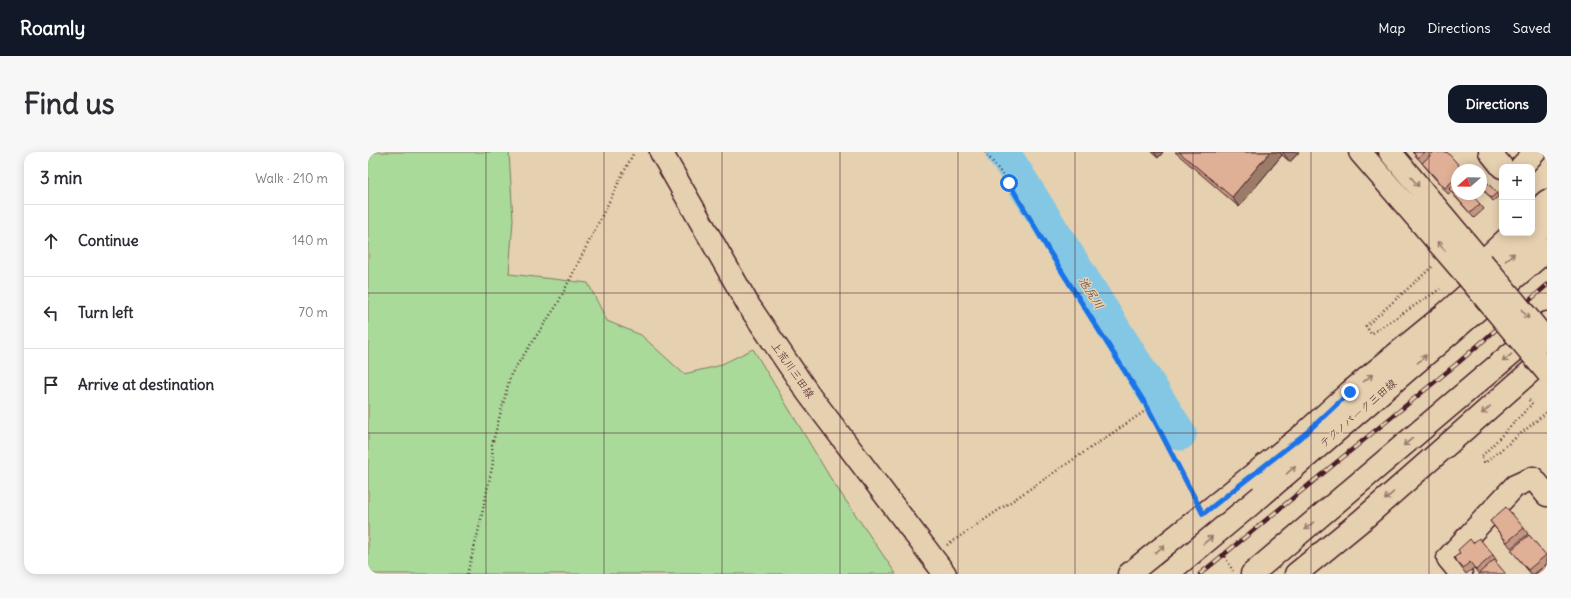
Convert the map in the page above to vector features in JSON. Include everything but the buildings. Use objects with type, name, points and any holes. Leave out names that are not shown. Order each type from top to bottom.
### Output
[{"type":"main road","name":"上荒川三田線","points":[[661,152],[749,306],[808,393],[946,574]]},
{"type":"main road","points":[[1360,152],[1547,341]]},
{"type":"main road","points":[[1390,152],[1547,372]]},
{"type":"main road","points":[[1490,152],[1500,164]]},
{"type":"main road","points":[[1525,164],[1535,152]]},
{"type":"main road","points":[[1535,212],[1547,201]]},
{"type":"main road","points":[[1130,574],[1306,433],[1350,392],[1445,314],[1547,224]]},
{"type":"main road","points":[[1474,268],[1510,236]]},
{"type":"main road","name":"テクノパーク三田線","points":[[1167,574],[1261,496],[1547,250]]},
{"type":"main road","points":[[1252,574],[1547,323]]},
{"type":"main road","points":[[1296,574],[1362,520],[1547,356]]},
{"type":"main road","points":[[1461,574],[1448,558],[1515,486],[1534,478],[1547,495]]},
{"type":"path","points":[[467,574],[477,537],[493,463],[492,445],[512,374],[557,305],[634,152]]},
{"type":"path","points":[[985,152],[1009,183],[1049,251],[1148,408],[1203,514]]},
{"type":"path","points":[[932,555],[1148,408]]},
{"type":"path","points":[[1220,548],[1234,574]]},
{"type":"green space","points":[[368,152],[509,152],[513,220],[509,274],[588,283],[607,321],[641,335],[684,374],[718,366],[753,349],[831,479],[896,574],[368,574]]},
{"type":"waterway","name":"池尻川","points":[[1002,152],[1011,164],[1180,434]]},
{"type":"railway","points":[[1200,574],[1459,362],[1547,285]]},
{"type":"route","points":[[1009,183],[1049,251],[1148,408],[1203,514],[1306,433],[1350,392]]}]
